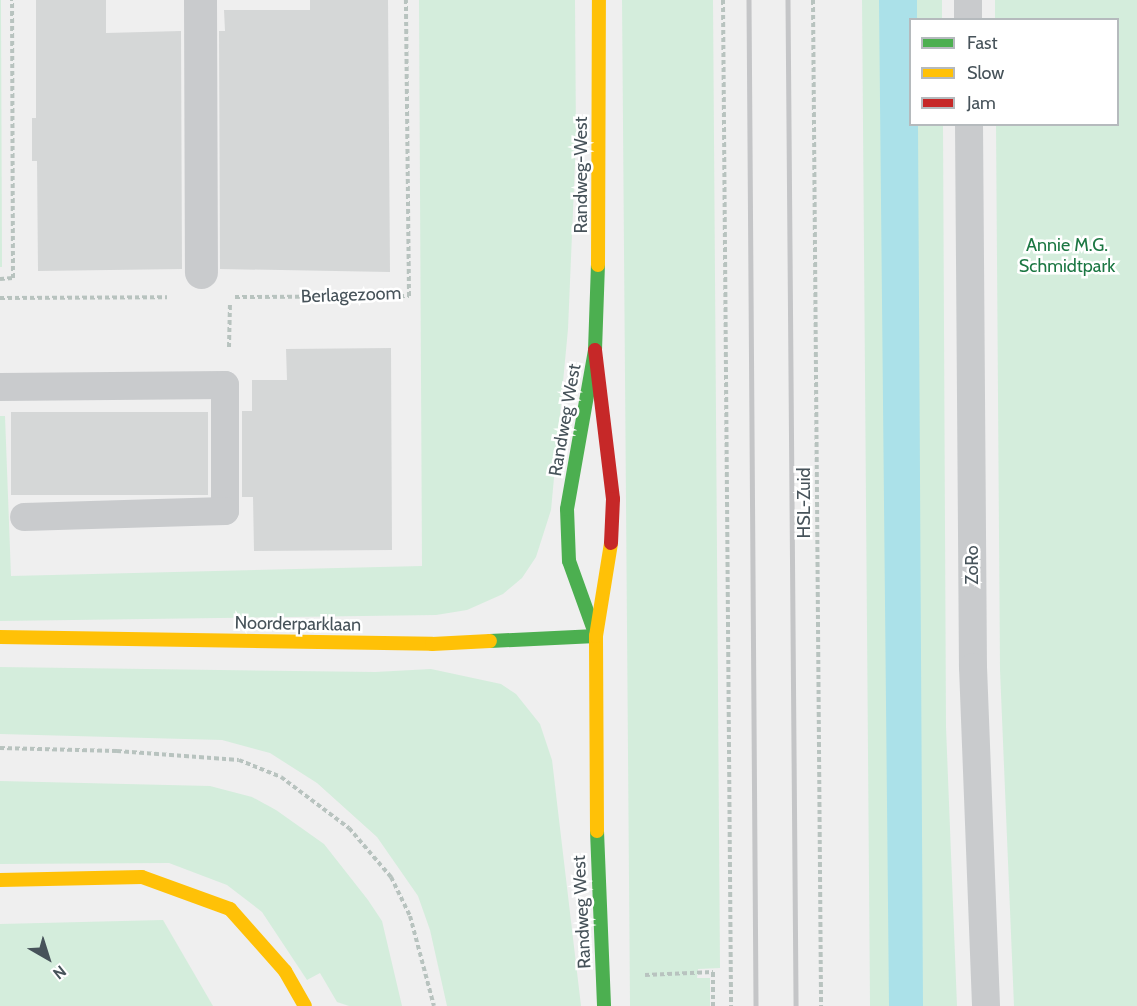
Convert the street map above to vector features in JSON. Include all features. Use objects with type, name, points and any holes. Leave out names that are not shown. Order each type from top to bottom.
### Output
[{"type":"main road","name":"Randweg-West","points":[[595,350],[600,203],[598,0]]},
{"type":"main road","name":"Randweg West","points":[[595,350],[567,509],[569,561],[596,636]]},
{"type":"main road","name":"Randweg West","points":[[595,350],[613,499],[610,568],[596,636],[597,865],[604,1006]]},
{"type":"main road","name":"Noorderparklaan","points":[[0,637],[432,644],[596,636]]},
{"type":"main road","points":[[0,880],[142,877],[230,909],[285,971],[305,1006]]},
{"type":"street","points":[[200,0],[201,272]]},
{"type":"lane","points":[[968,0],[968,18]]},
{"type":"lane","name":"ZoRo","points":[[969,126],[973,667],[986,1006]]},
{"type":"lane","points":[[0,387],[225,385],[225,511],[24,517]]},
{"type":"path","points":[[0,279],[13,278],[12,0]]},
{"type":"path","name":"Berlagezoom","points":[[225,385],[229,369],[230,297],[409,296],[406,0]]},
{"type":"path","points":[[723,0],[731,1006]]},
{"type":"path","name":"HSL-Zuid","points":[[813,0],[821,1006]]},
{"type":"path","points":[[0,298],[172,297]]},
{"type":"path","points":[[0,748],[117,751],[239,760],[281,777],[349,828],[391,877],[410,916],[434,1006]]},
{"type":"path","points":[[604,977],[713,972],[713,1006]]},
{"type":"green space","points":[[1,0],[2,267],[0,267]]},
{"type":"green space","points":[[419,0],[575,0],[576,140],[568,329],[551,510],[536,557],[522,578],[503,594],[467,610],[436,615],[0,621],[0,416],[5,416],[11,576],[422,566]]},
{"type":"green space","points":[[622,0],[713,0],[720,968],[698,969],[697,978],[710,978],[710,1006],[630,1006]]},
{"type":"green space","points":[[862,0],[942,0],[942,18],[909,18],[909,126],[943,126],[946,727],[957,1006],[870,1006]]},
{"type":"green space","name":"Annie M.G. Schmidtpark","points":[[995,0],[1137,0],[1137,1006],[1014,1006],[1000,670],[996,126],[1119,126],[1119,18],[995,18]]},
{"type":"green space","points":[[0,667],[375,672],[431,669],[501,684],[516,694],[540,724],[552,760],[581,1006],[447,1006],[430,930],[418,896],[377,837],[317,783],[270,753],[222,740],[0,734]]},
{"type":"green space","points":[[0,781],[210,786],[252,797],[276,810],[324,844],[382,921],[402,1006],[349,1006],[337,1002],[320,973],[307,980],[262,912],[227,885],[169,863],[0,864]]},
{"type":"green space","points":[[163,920],[213,1006],[0,1006],[0,924]]},
{"type":"water","points":[[879,0],[917,0],[917,18],[909,18],[909,126],[918,126],[923,1006],[889,1006]]},
{"type":"building","points":[[36,0],[106,0],[106,33],[181,31],[182,269],[38,271],[37,161],[32,161],[32,118],[36,118]]},
{"type":"building","points":[[310,0],[388,0],[390,272],[220,269],[219,31],[225,31],[224,10],[310,10]]},
{"type":"building","points":[[391,348],[392,550],[254,551],[253,497],[242,497],[242,411],[252,411],[252,380],[287,380],[286,349]]},
{"type":"building","points":[[11,412],[208,412],[208,495],[11,495]]},
{"type":"railway","points":[[749,0],[756,1006]]},
{"type":"railway","points":[[788,0],[796,1006]]},
{"type":"traffic: fast","points":[[596,636],[569,561],[567,509],[595,350],[598,265]]},
{"type":"traffic: fast","points":[[490,641],[596,636]]},
{"type":"traffic: fast","points":[[597,831],[604,1006]]},
{"type":"traffic: slow","points":[[598,265],[599,0]]},
{"type":"traffic: slow","points":[[597,831],[596,636],[611,543]]},
{"type":"traffic: slow","points":[[0,637],[432,644],[490,641]]},
{"type":"traffic: slow","points":[[0,880],[142,877],[230,909],[285,971],[305,1006]]},
{"type":"traffic: jam","points":[[595,350],[613,499],[611,543]]}]
